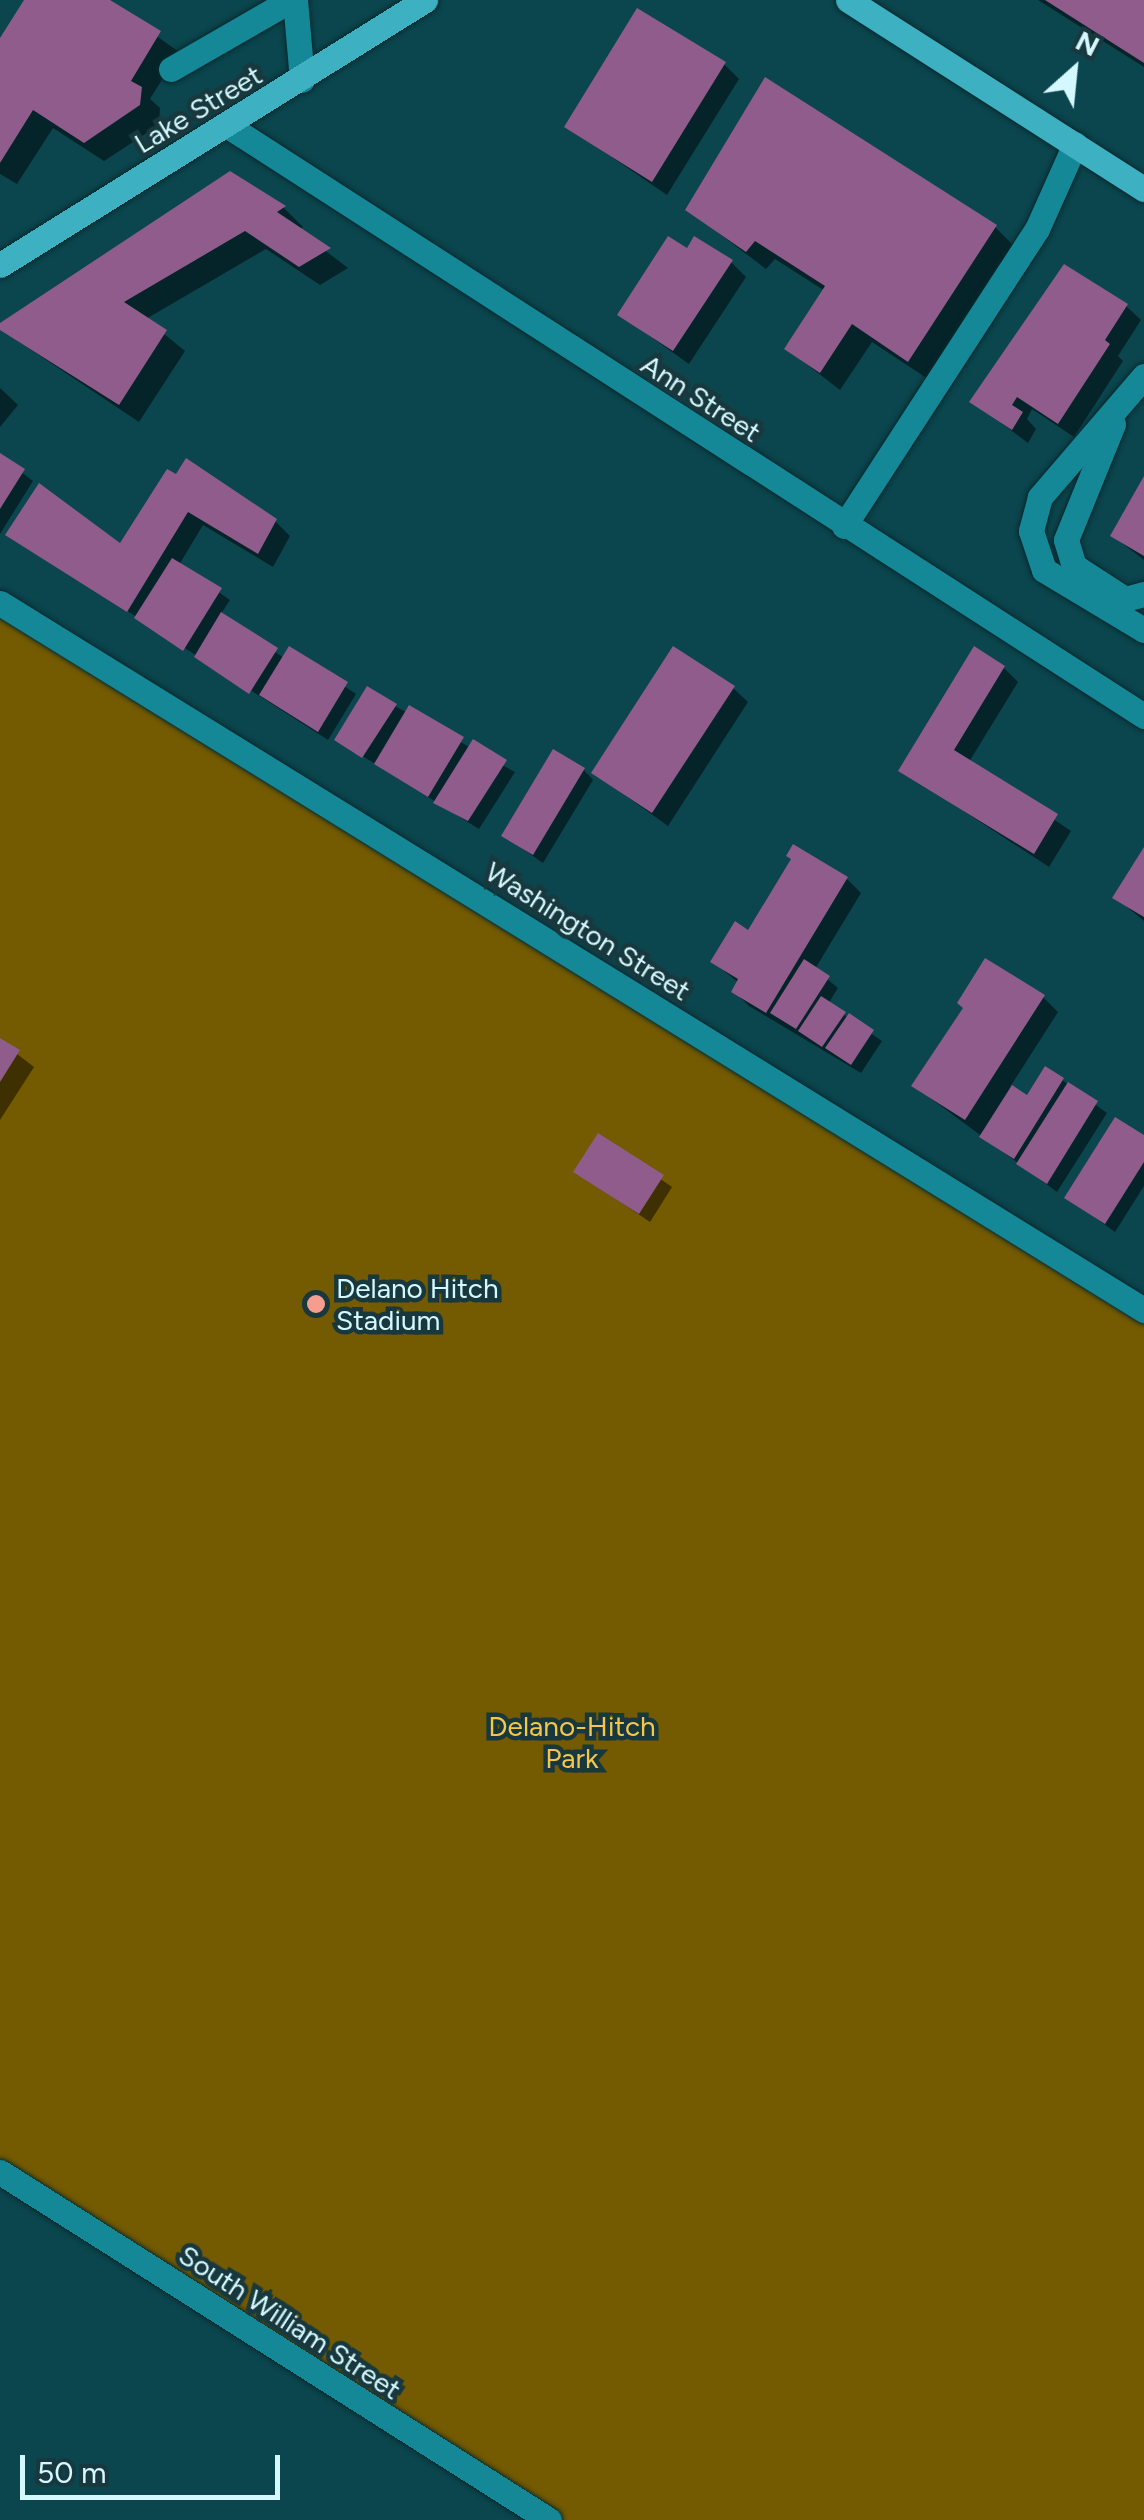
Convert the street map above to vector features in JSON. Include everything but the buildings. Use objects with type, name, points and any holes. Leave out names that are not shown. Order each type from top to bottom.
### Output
[{"type":"main road","name":"Lake Street","points":[[0,265],[425,0]]},
{"type":"main road","points":[[848,0],[1144,189]]},
{"type":"street","points":[[170,69],[293,0],[302,80]]},
{"type":"street","name":"Ann Street","points":[[228,126],[1144,716]]},
{"type":"street","points":[[844,526],[1036,229],[1075,144]]},
{"type":"street","points":[[1142,373],[1117,410],[1040,497],[1031,531],[1044,570],[1144,630]]},
{"type":"street","points":[[1117,410],[1066,540],[1074,566],[1125,599],[1144,594]]},
{"type":"street","name":"Washington Street","points":[[0,602],[1144,1310]]},
{"type":"street","name":"South William Street","points":[[0,2172],[549,2520]]},
{"type":"green space","name":"Delano-Hitch Park","points":[[0,599],[1144,1315],[1144,2520],[559,2520],[0,2170]]},
{"type":"place","name":"Delano Hitch Stadium","points":[[316,1304]]}]
